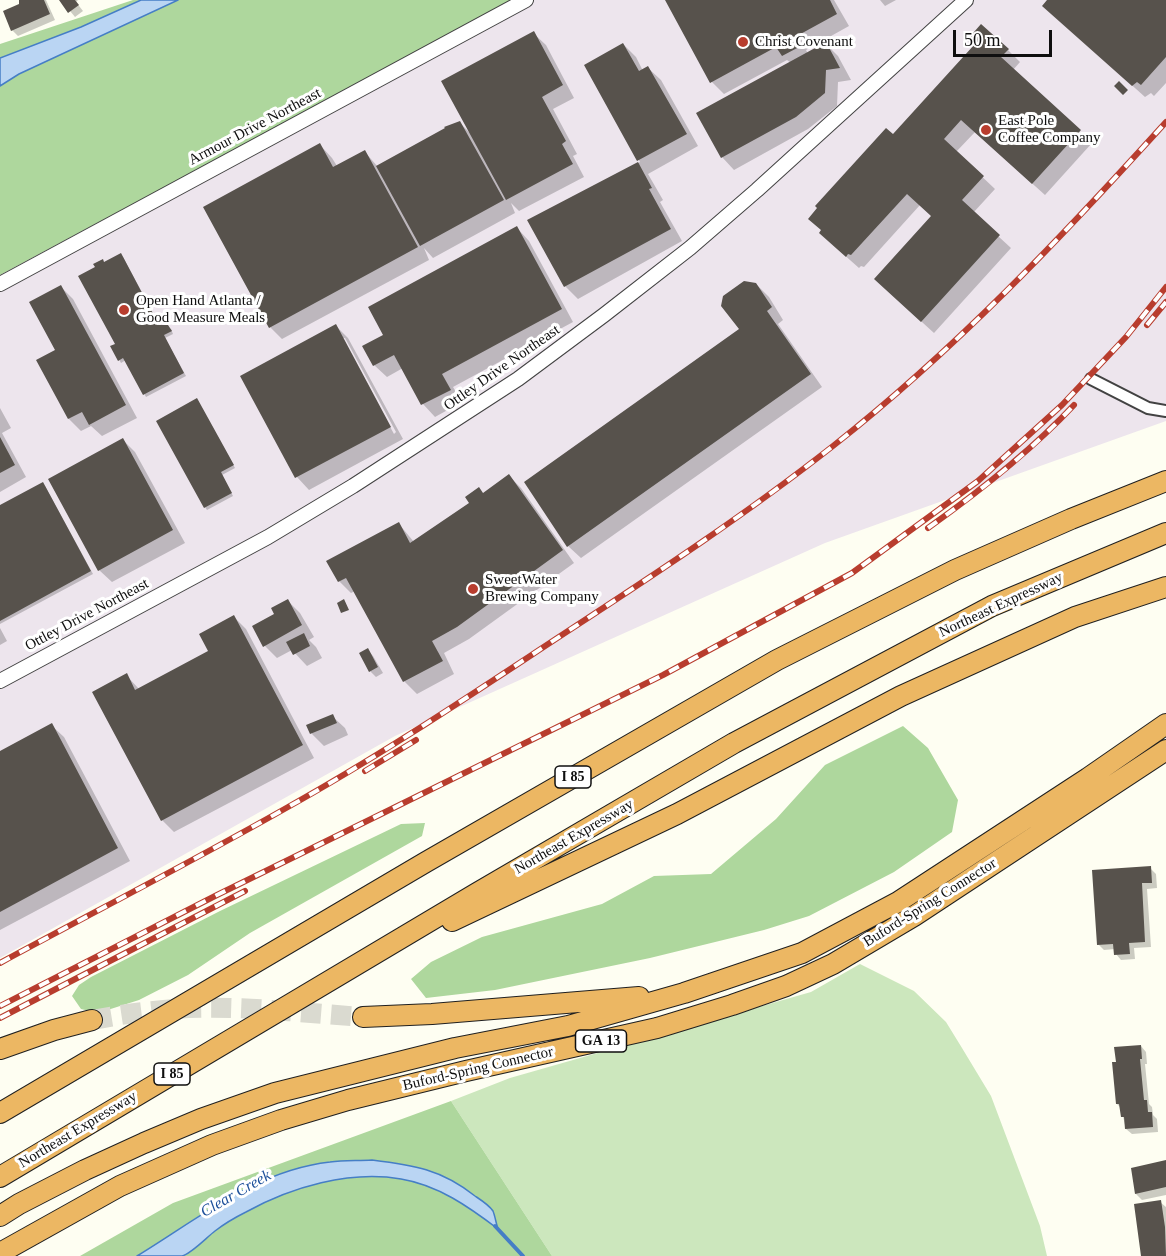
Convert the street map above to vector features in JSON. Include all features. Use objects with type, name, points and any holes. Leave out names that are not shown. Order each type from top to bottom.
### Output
[{"type":"highway","name":"I 85","points":[[0,1113],[426,862],[777,660],[955,570],[1166,480]]},
{"type":"highway","name":"Northeast Expressway","points":[[0,1177],[734,743],[992,606],[1166,533]]},
{"type":"highway","points":[[344,972],[677,814],[901,696],[1075,617],[1166,586]]},
{"type":"highway","name":"Buford-Spring Connector","points":[[0,1216],[85,1170],[134,1147],[201,1119],[274,1093],[455,1048],[568,1026],[684,993],[802,953],[898,902],[1088,778],[1166,724]]},
{"type":"highway","name":"Buford-Spring Connector","points":[[0,1253],[120,1186],[212,1145],[281,1120],[348,1100],[466,1071],[657,1028],[786,986],[833,964],[914,916],[1166,750]]},
{"type":"highway","points":[[363,1017],[432,1014],[684,993]]},
{"type":"highway","points":[[0,1049],[54,1030],[92,1020]]},
{"type":"street","name":"Armour Drive Northeast","points":[[0,284],[526,0]]},
{"type":"street","name":"Ottley Drive Northeast","points":[[0,681],[268,537],[362,481],[518,379],[690,248],[966,0]]},
{"type":"street","points":[[1090,379],[1149,408],[1166,411]]},
{"type":"shaded area","points":[[514,0],[1166,0],[1166,421],[825,543],[395,736],[0,958],[0,275]]},
{"type":"green space","points":[[133,0],[514,0],[0,275],[0,44]]},
{"type":"green space","points":[[903,726],[928,748],[958,800],[952,832],[894,872],[809,916],[764,930],[650,958],[495,990],[426,998],[411,979],[431,962],[482,937],[602,904],[654,876],[711,874],[776,819],[825,765]]},
{"type":"green space","points":[[425,823],[422,836],[250,933],[188,975],[139,1000],[98,1013],[81,1009],[72,996],[79,985],[91,977],[220,911],[401,824]]},
{"type":"green space","points":[[860,964],[914,991],[946,1022],[991,1096],[1040,1226],[1047,1256],[552,1256],[451,1101],[510,1078],[811,992]]},
{"type":"green space","points":[[451,1101],[552,1256],[80,1256],[173,1203]]},
{"type":"water","points":[[141,0],[178,0],[19,74],[0,86],[0,58],[81,27]]},
{"type":"water","points":[[372,1160],[414,1166],[450,1180],[493,1211],[498,1229],[464,1205],[428,1186],[401,1179],[362,1177],[301,1188],[263,1203],[226,1223],[186,1255],[137,1256],[229,1198],[278,1175],[330,1162]]},
{"type":"building","points":[[19,0],[44,0],[50,14],[11,31],[3,11],[19,4]]},
{"type":"building","points":[[59,0],[75,0],[79,5],[68,13]]},
{"type":"building","name":"Christ Covenant","points":[[665,0],[830,0],[837,14],[795,37],[799,47],[782,56],[776,47],[710,83]]},
{"type":"building","points":[[1047,0],[1166,0],[1166,57],[1141,85],[1137,82],[1132,86],[1042,6]]},
{"type":"building","points":[[981,24],[1009,49],[1001,57],[1081,130],[1032,184],[961,120],[944,139],[984,176],[962,200],[1000,235],[921,322],[874,279],[931,216],[907,194],[851,255],[848,254],[846,257],[819,233],[821,230],[808,219],[817,208],[815,206],[886,128],[893,134],[974,45],[967,40]]},
{"type":"building","points":[[534,31],[563,85],[542,97],[566,141],[562,144],[573,164],[506,200],[441,81]]},
{"type":"building","points":[[826,42],[840,68],[826,70],[825,93],[796,117],[721,158],[696,113]]},
{"type":"building","points":[[623,43],[639,71],[648,66],[687,134],[637,161],[584,65]]},
{"type":"building","points":[[1119,81],[1128,90],[1123,95],[1114,86]]},
{"type":"building","points":[[460,121],[504,200],[420,246],[376,166],[444,127]]},
{"type":"building","points":[[320,143],[333,167],[365,150],[418,247],[269,328],[203,207]]},
{"type":"building","points":[[638,162],[652,188],[649,189],[671,229],[564,287],[527,220]]},
{"type":"building","points":[[517,226],[562,309],[442,374],[451,390],[421,405],[394,355],[373,366],[362,346],[383,335],[368,307]]},
{"type":"building","name":"Open Hand Atlanta / Good Measure Meals","points":[[121,253],[159,325],[168,325],[172,331],[164,335],[184,373],[143,395],[123,358],[118,361],[110,346],[115,344],[78,276],[95,267],[93,264],[103,259],[104,262]]},
{"type":"building","points":[[744,281],[756,283],[772,307],[767,311],[811,374],[567,547],[524,482],[739,329],[721,306],[723,296]]},
{"type":"building","points":[[61,285],[126,405],[89,425],[82,412],[68,419],[36,360],[55,350],[29,302]]},
{"type":"building","points":[[336,324],[391,427],[295,478],[240,376]]},
{"type":"building","points":[[197,398],[234,465],[221,472],[232,493],[204,508],[156,421]]},
{"type":"building","points":[[0,437],[15,465],[0,473]]},
{"type":"building","points":[[123,438],[173,530],[98,571],[48,479]]},
{"type":"building","points":[[509,474],[563,550],[457,627],[432,641],[443,661],[403,682],[346,578],[338,582],[326,561],[399,522],[410,543],[469,503],[465,497],[479,487],[483,493]]},
{"type":"building","points":[[43,482],[91,571],[0,621],[0,505]]},
{"type":"building","points":[[288,599],[302,625],[263,647],[252,626],[274,614],[271,608]]},
{"type":"building","points":[[344,599],[349,610],[341,613],[337,603]]},
{"type":"building","points":[[234,615],[303,745],[161,821],[92,692],[127,673],[135,690],[208,651],[199,634]]},
{"type":"building","points":[[304,633],[310,646],[293,655],[286,642]]},
{"type":"building","points":[[368,648],[378,667],[369,672],[359,653]]},
{"type":"building","points":[[333,714],[337,723],[310,734],[306,725]]},
{"type":"building","points":[[52,723],[118,848],[0,912],[0,751]]},
{"type":"building","points":[[1151,866],[1152,883],[1142,883],[1145,942],[1129,943],[1130,954],[1114,955],[1113,944],[1097,945],[1092,870]]},
{"type":"building","points":[[1141,1045],[1144,1100],[1147,1100],[1148,1112],[1152,1112],[1153,1127],[1125,1129],[1124,1117],[1121,1117],[1119,1104],[1116,1104],[1112,1062],[1116,1062],[1114,1047]]},
{"type":"building","points":[[1166,1160],[1166,1187],[1135,1194],[1131,1168]]},
{"type":"building","points":[[1161,1200],[1166,1256],[1141,1256],[1134,1204]]},
{"type":"waterway","points":[[495,1226],[523,1256]]},
{"type":"tunnel","points":[[92,1020],[188,1008],[276,1010],[363,1017]]},
{"type":"railway","points":[[0,963],[216,847],[360,765],[638,585],[769,494],[878,409],[965,331],[1047,250],[1166,122]]},
{"type":"railway","points":[[0,1006],[217,895],[663,675],[852,573],[978,481],[1062,405],[1126,337],[1166,287]]},
{"type":"railway","points":[[1147,325],[1166,302]]},
{"type":"railway","points":[[928,528],[1004,470],[1074,405]]},
{"type":"railway","points":[[365,771],[416,740]]},
{"type":"railway","points":[[0,1018],[245,891]]},
{"type":"place","name":"Christ Covenant","points":[[743,42]]},
{"type":"place","name":"East Pole Coffee Company","points":[[986,130]]},
{"type":"place","name":"Open Hand Atlanta / Good Measure Meals","points":[[124,310]]},
{"type":"place","name":"SweetWater Brewing Company","points":[[473,589]]},
{"type":"water label","name":"Clear Creek","points":[[236,1194]]}]
